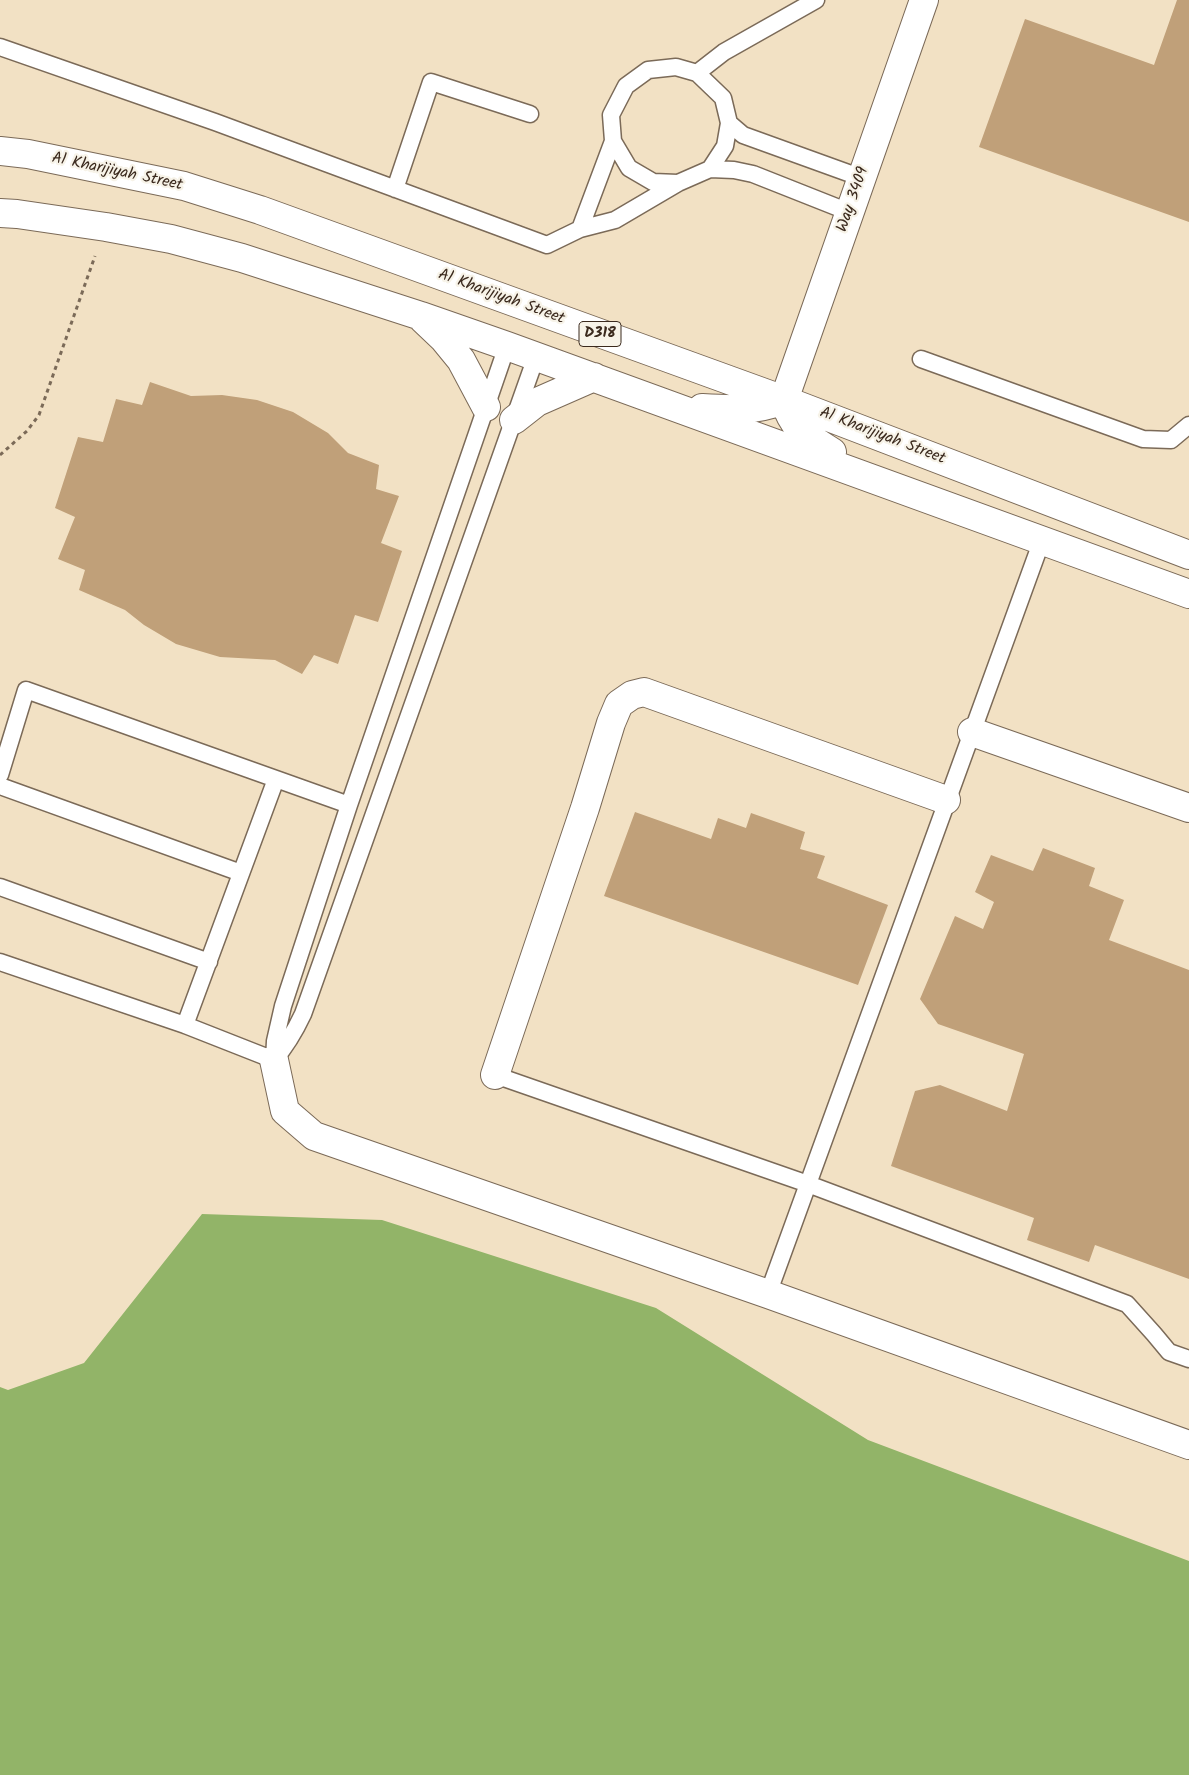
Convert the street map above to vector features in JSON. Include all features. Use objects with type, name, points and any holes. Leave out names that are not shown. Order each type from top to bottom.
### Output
[{"type":"main road","name":"Way 3409","points":[[784,400],[924,0]]},
{"type":"main road","name":"Al Kharijiyah Street","points":[[0,151],[28,154],[184,186],[260,210],[784,400],[1189,555]]},
{"type":"main road","name":"D318","points":[[0,213],[106,227],[171,239],[242,258],[507,346],[1189,594]]},
{"type":"main road","points":[[507,346],[521,305]]},
{"type":"main road","points":[[420,316],[443,338],[461,360],[486,407]]},
{"type":"main road","points":[[536,357],[550,316]]},
{"type":"main road","points":[[514,420],[537,402],[594,377]]},
{"type":"main road","points":[[671,405],[748,410],[784,400],[790,417],[801,432],[869,478]]},
{"type":"main road","points":[[1100,562],[1143,565],[1189,574]]},
{"type":"main road","points":[[495,1075],[612,723],[619,704],[632,695],[644,692],[946,800]]},
{"type":"main road","points":[[972,732],[1189,808]]},
{"type":"main road","points":[[274,1060],[285,1111],[314,1136],[768,1294],[1189,1445]]},
{"type":"lane","points":[[697,73],[724,52],[816,0]]},
{"type":"lane","points":[[0,47],[206,119],[547,245],[580,229],[615,220],[678,183],[710,169],[734,170],[753,174],[849,212]]},
{"type":"lane","points":[[580,229],[613,141],[611,115],[626,86],[648,70],[676,66],[697,73],[722,98],[729,123],[725,146],[710,169]]},
{"type":"lane","points":[[395,189],[431,82],[530,114]]},
{"type":"lane","points":[[729,123],[743,135],[862,178]]},
{"type":"lane","points":[[613,141],[629,168],[653,182],[678,183]]},
{"type":"lane","points":[[274,1060],[275,1042],[283,1006],[349,805],[507,346]]},
{"type":"lane","points":[[274,1060],[286,1046],[303,1014],[536,357]]},
{"type":"lane","points":[[921,359],[1143,439],[1171,440],[1189,425]]},
{"type":"lane","points":[[768,1294],[1042,540]]},
{"type":"lane","points":[[0,775],[26,690],[349,805]]},
{"type":"lane","points":[[185,1025],[276,779]]},
{"type":"lane","points":[[0,786],[241,873]]},
{"type":"lane","points":[[0,887],[209,962]]},
{"type":"lane","points":[[0,962],[185,1025],[274,1060]]},
{"type":"lane","points":[[495,1075],[808,1184],[1127,1304],[1169,1352],[1189,1359]]},
{"type":"path","points":[[0,454],[27,431],[39,415],[106,227]]},
{"type":"green space","points":[[202,1214],[382,1220],[656,1308],[868,1440],[1189,1561],[1189,1775],[0,1775],[0,1387],[8,1390],[84,1363]]},
{"type":"building","points":[[1177,0],[1189,0],[1189,222],[979,147],[1025,19],[1154,65]]},
{"type":"building","points":[[150,382],[191,396],[222,395],[257,400],[293,412],[328,433],[348,453],[379,465],[376,489],[399,496],[381,543],[402,551],[378,622],[355,615],[338,664],[314,655],[302,674],[275,660],[220,657],[176,644],[144,625],[125,610],[79,590],[85,570],[58,559],[75,517],[55,508],[78,437],[103,442],[116,399],[142,405]]},
{"type":"building","points":[[635,812],[711,839],[718,818],[746,828],[751,813],[805,832],[800,849],[825,856],[817,878],[888,905],[858,985],[604,896]]},
{"type":"building","points":[[1043,848],[1095,868],[1089,886],[1124,900],[1109,940],[1189,970],[1189,1279],[1095,1245],[1089,1262],[1027,1240],[1034,1218],[891,1166],[915,1091],[940,1085],[1007,1111],[1024,1054],[938,1024],[920,999],[955,916],[983,929],[994,902],[975,892],[991,855],[1033,871]]}]
